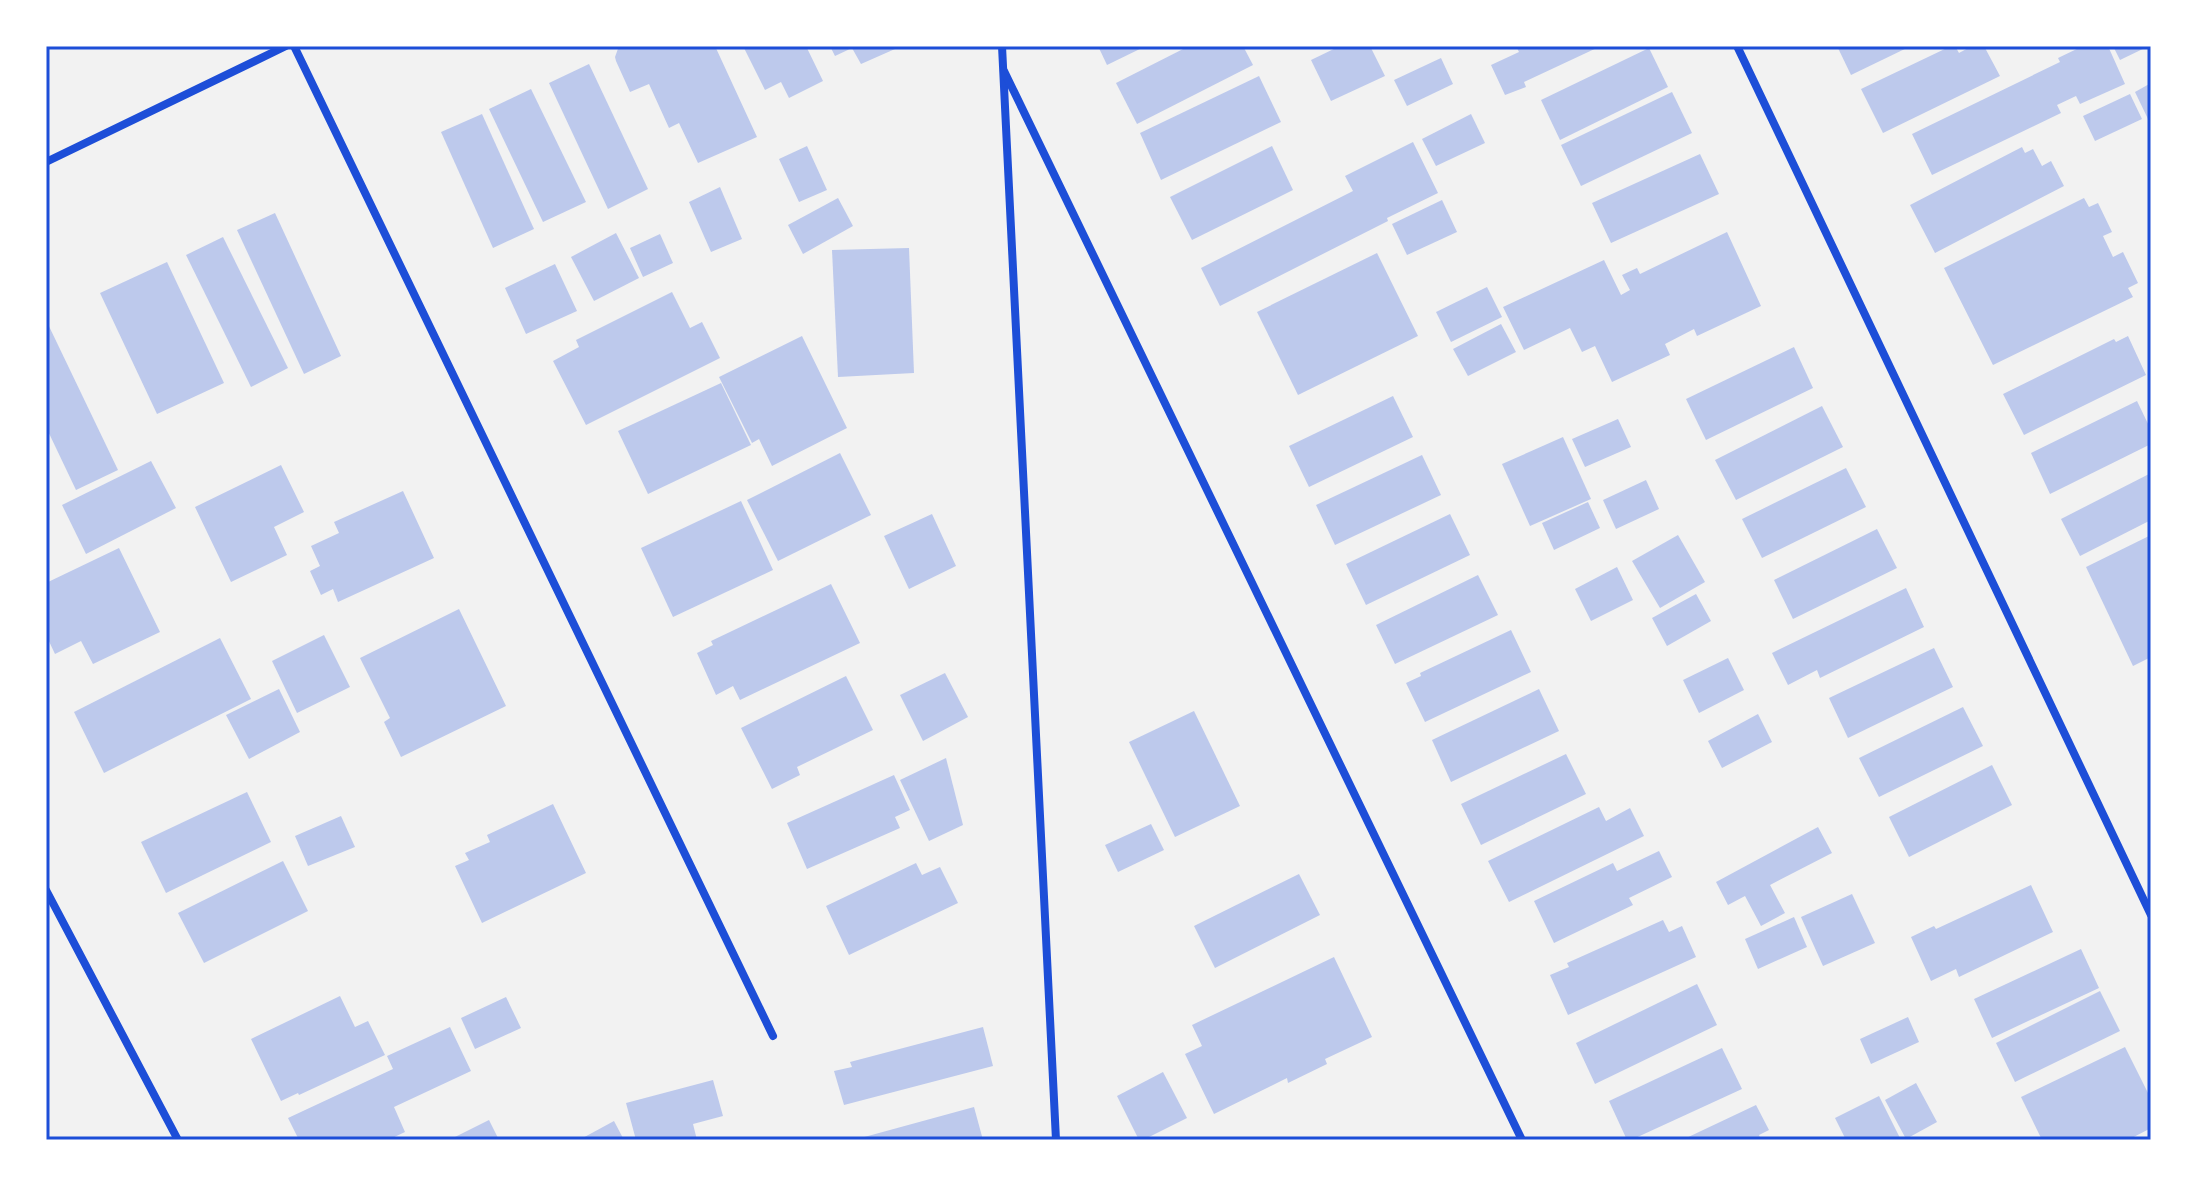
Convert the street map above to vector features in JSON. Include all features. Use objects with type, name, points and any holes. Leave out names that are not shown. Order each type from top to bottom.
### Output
[{"type":"street","points":[[46,162],[286,46]]},
{"type":"street","points":[[294,46],[773,1036]]},
{"type":"street","points":[[1002,46],[1056,1140]]},
{"type":"street","points":[[1737,46],[2151,915]]},
{"type":"street","points":[[1004,71],[1522,1140]]},
{"type":"street","points":[[46,890],[178,1140]]},
{"type":"building","points":[[619,46],[715,46],[757,137],[698,163],[679,123],[669,128],[649,84],[630,92],[615,57]]},
{"type":"building","points":[[743,46],[806,46],[823,81],[789,98],[781,82],[765,90]]},
{"type":"building","points":[[830,46],[894,46],[895,49],[861,64],[852,48],[835,56]]},
{"type":"building","points":[[1098,46],[1146,46],[1107,65]]},
{"type":"building","points":[[1189,46],[1243,46],[1253,65],[1137,124],[1116,83]]},
{"type":"building","points":[[1340,46],[1370,46],[1385,76],[1331,101],[1311,60]]},
{"type":"building","points":[[1516,46],[1601,46],[1524,82],[1526,87],[1505,95],[1491,65],[1519,52]]},
{"type":"building","points":[[1837,46],[1911,46],[1851,75]]},
{"type":"building","points":[[1955,46],[1959,53],[1972,46],[1984,46],[2000,76],[1883,133],[1861,89]]},
{"type":"building","points":[[2083,46],[2108,46],[2125,84],[2080,104],[2076,96],[2057,105],[2061,113],[1932,175],[1912,134],[2060,62],[2058,58]]},
{"type":"building","points":[[2113,46],[2149,46],[2120,60]]},
{"type":"building","points":[[1649,48],[1668,87],[1560,140],[1541,100]]},
{"type":"building","points":[[1441,58],[1453,84],[1407,106],[1394,80]]},
{"type":"building","points":[[589,64],[648,189],[608,209],[549,83]]},
{"type":"building","points":[[1259,76],[1281,122],[1161,180],[1140,133]]},
{"type":"building","points":[[2151,83],[2151,117],[2148,119],[2135,92]]},
{"type":"building","points":[[531,89],[586,202],[543,222],[489,109]]},
{"type":"building","points":[[1672,92],[1692,133],[1581,186],[1561,145]]},
{"type":"building","points":[[2130,94],[2142,119],[2095,141],[2083,116]]},
{"type":"building","points":[[482,114],[534,229],[493,248],[441,132]]},
{"type":"building","points":[[1471,114],[1485,143],[1436,166],[1422,139]]},
{"type":"building","points":[[1413,142],[1438,193],[1220,306],[1201,268],[1353,191],[1345,176]]},
{"type":"building","points":[[807,146],[827,190],[799,202],[779,159]]},
{"type":"building","points":[[1272,146],[1293,190],[1192,240],[1170,197]]},
{"type":"building","points":[[2022,147],[2025,153],[2033,149],[2042,166],[2051,161],[2064,186],[1935,253],[1910,205]]},
{"type":"building","points":[[1700,154],[1719,194],[1611,243],[1592,203]]},
{"type":"building","points":[[720,187],[742,239],[711,252],[689,202]]},
{"type":"building","points":[[838,198],[853,226],[803,254],[788,225]]},
{"type":"building","points":[[2084,198],[2089,207],[2098,203],[2112,232],[2103,236],[2113,257],[2123,252],[2138,283],[2128,288],[2133,297],[1993,365],[1944,268]]},
{"type":"building","points":[[1442,200],[1457,232],[1407,255],[1392,224]]},
{"type":"building","points":[[275,213],[341,356],[304,374],[237,230]]},
{"type":"building","points":[[1727,232],[1761,306],[1697,336],[1694,329],[1665,344],[1670,355],[1612,382],[1595,346],[1582,352],[1570,328],[1524,350],[1503,307],[1604,260],[1621,295],[1630,290],[1622,275],[1637,268],[1640,274]]},
{"type":"building","points":[[616,233],[639,278],[594,301],[571,257]]},
{"type":"building","points":[[660,234],[673,263],[643,277],[630,248]]},
{"type":"building","points":[[223,237],[288,368],[251,387],[186,255]]},
{"type":"building","points":[[909,248],[914,373],[838,377],[832,250]]},
{"type":"building","points":[[1377,253],[1418,336],[1298,395],[1257,312]]},
{"type":"building","points":[[167,262],[224,383],[157,414],[100,293]]},
{"type":"building","points":[[555,264],[577,311],[526,334],[505,288]]},
{"type":"building","points":[[1487,287],[1502,317],[1451,342],[1436,312]]},
{"type":"building","points":[[672,292],[690,328],[702,322],[720,358],[586,425],[553,361],[579,347],[576,340]]},
{"type":"building","points":[[46,320],[118,470],[76,490],[46,427]]},
{"type":"building","points":[[1501,324],[1516,352],[1468,376],[1453,349]]},
{"type":"building","points":[[802,336],[847,428],[772,466],[759,439],[752,443],[719,377]]},
{"type":"building","points":[[2128,336],[2146,375],[2024,435],[2003,394],[2114,339],[2116,342]]},
{"type":"building","points":[[1794,347],[1813,388],[1706,440],[1686,399]]},
{"type":"building","points":[[721,383],[751,445],[648,494],[618,431]]},
{"type":"building","points":[[1393,396],[1413,437],[1309,487],[1289,446]]},
{"type":"building","points":[[2137,401],[2151,430],[2151,444],[2050,494],[2031,453]]},
{"type":"building","points":[[1822,406],[1843,447],[1736,500],[1715,460]]},
{"type":"building","points":[[1618,419],[1631,447],[1585,467],[1572,439]]},
{"type":"building","points":[[1563,437],[1591,499],[1530,526],[1502,464]]},
{"type":"building","points":[[840,453],[871,515],[778,561],[747,500]]},
{"type":"building","points":[[1422,455],[1441,495],[1335,545],[1316,505]]},
{"type":"building","points":[[151,461],[176,508],[86,554],[62,505]]},
{"type":"building","points":[[281,465],[304,512],[274,527],[287,555],[231,582],[195,507]]},
{"type":"building","points":[[1846,468],[1866,507],[1762,558],[1742,519]]},
{"type":"building","points":[[2151,473],[2151,520],[2080,556],[2061,519]]},
{"type":"building","points":[[1646,480],[1659,509],[1616,529],[1603,500]]},
{"type":"building","points":[[403,491],[434,558],[338,602],[333,589],[321,595],[310,571],[320,566],[311,546],[339,533],[334,522]]},
{"type":"building","points":[[741,501],[773,570],[673,617],[641,548]]},
{"type":"building","points":[[1588,502],[1600,528],[1554,550],[1542,523]]},
{"type":"building","points":[[932,514],[956,566],[909,589],[884,536]]},
{"type":"building","points":[[1450,514],[1470,555],[1366,605],[1346,564]]},
{"type":"building","points":[[1877,529],[1897,568],[1793,619],[1774,580]]},
{"type":"building","points":[[1678,535],[1705,582],[1660,608],[1632,561]]},
{"type":"building","points":[[2151,535],[2151,657],[2133,666],[2086,567]]},
{"type":"building","points":[[119,548],[160,632],[93,664],[81,641],[55,654],[46,635],[46,583]]},
{"type":"building","points":[[1617,567],[1633,600],[1591,621],[1575,589]]},
{"type":"building","points":[[1478,575],[1498,615],[1395,664],[1376,625]]},
{"type":"building","points":[[831,584],[860,643],[740,700],[733,686],[716,695],[697,653],[713,645],[711,641]]},
{"type":"building","points":[[1906,588],[1924,627],[1820,678],[1817,670],[1788,685],[1772,653]]},
{"type":"building","points":[[1696,594],[1711,621],[1667,646],[1652,618]]},
{"type":"building","points":[[459,609],[506,706],[401,757],[384,722],[390,718],[360,658]]},
{"type":"building","points":[[1511,630],[1531,672],[1425,722],[1406,683],[1421,676],[1420,673]]},
{"type":"building","points":[[324,635],[350,687],[297,713],[272,661]]},
{"type":"building","points":[[220,638],[251,699],[104,773],[74,712]]},
{"type":"building","points":[[1934,648],[1953,687],[1848,738],[1829,698]]},
{"type":"building","points":[[1728,658],[1744,690],[1699,713],[1683,680]]},
{"type":"building","points":[[945,673],[968,717],[923,741],[900,695]]},
{"type":"building","points":[[846,676],[873,730],[797,767],[800,775],[772,789],[741,728]]},
{"type":"building","points":[[279,689],[300,732],[249,759],[226,715]]},
{"type":"building","points":[[1539,689],[1559,731],[1451,782],[1432,740]]},
{"type":"building","points":[[1963,707],[1983,746],[1879,797],[1859,758]]},
{"type":"building","points":[[1194,711],[1240,806],[1175,837],[1129,742]]},
{"type":"building","points":[[1758,714],[1772,742],[1722,768],[1708,741]]},
{"type":"building","points":[[1566,754],[1586,794],[1481,845],[1461,804]]},
{"type":"building","points":[[946,758],[963,825],[929,841],[900,780]]},
{"type":"building","points":[[1992,765],[2012,805],[1909,857],[1889,817]]},
{"type":"building","points":[[894,775],[910,810],[895,817],[900,828],[807,869],[787,823]]},
{"type":"building","points":[[247,792],[271,842],[166,893],[141,842]]},
{"type":"building","points":[[553,804],[586,873],[482,923],[455,866],[469,860],[465,853],[490,842],[487,835]]},
{"type":"building","points":[[1599,807],[1606,821],[1630,808],[1644,836],[1509,902],[1488,861]]},
{"type":"building","points":[[341,816],[355,847],[308,866],[295,836]]},
{"type":"building","points":[[1151,824],[1164,850],[1118,872],[1105,845]]},
{"type":"building","points":[[1818,827],[1832,853],[1770,885],[1785,913],[1761,926],[1745,896],[1728,905],[1716,882]]},
{"type":"building","points":[[1659,851],[1672,877],[1629,898],[1633,905],[1554,943],[1534,901],[1613,863],[1617,871]]},
{"type":"building","points":[[283,861],[308,911],[204,963],[178,913]]},
{"type":"building","points":[[916,863],[922,875],[940,867],[958,903],[849,955],[826,906]]},
{"type":"building","points":[[1299,874],[1320,915],[1215,968],[1194,926]]},
{"type":"building","points":[[2031,885],[2053,932],[1959,977],[1956,969],[1931,981],[1911,937],[1934,926],[1936,929]]},
{"type":"building","points":[[1852,894],[1875,943],[1823,966],[1801,917]]},
{"type":"building","points":[[1794,917],[1807,947],[1758,969],[1745,939]]},
{"type":"building","points":[[1663,920],[1669,932],[1682,926],[1696,957],[1568,1015],[1550,975],[1569,967],[1567,963]]},
{"type":"building","points":[[2081,949],[2099,988],[1992,1038],[1974,999]]},
{"type":"building","points":[[1334,957],[1372,1037],[1325,1059],[1327,1064],[1288,1083],[1287,1078],[1214,1114],[1185,1054],[1202,1046],[1192,1025]]},
{"type":"building","points":[[1697,984],[1717,1025],[1595,1084],[1576,1043]]},
{"type":"building","points":[[2100,991],[2120,1031],[2015,1082],[1996,1043]]},
{"type":"building","points":[[340,996],[355,1027],[368,1021],[385,1055],[281,1101],[251,1039]]},
{"type":"building","points":[[506,997],[521,1028],[475,1049],[461,1018]]},
{"type":"building","points":[[1908,1017],[1919,1042],[1871,1064],[1860,1039]]},
{"type":"building","points":[[450,1027],[471,1071],[394,1107],[405,1132],[388,1140],[299,1140],[288,1118],[393,1069],[387,1056]]},
{"type":"building","points":[[983,1027],[993,1066],[844,1105],[834,1071],[852,1067],[850,1062]]},
{"type":"building","points":[[2125,1047],[2151,1099],[2151,1128],[2128,1140],[2042,1140],[2021,1097]]},
{"type":"building","points":[[1722,1048],[1742,1089],[1627,1140],[1609,1101]]},
{"type":"building","points":[[1163,1072],[1187,1118],[1139,1140],[1117,1096]]},
{"type":"building","points":[[713,1080],[723,1116],[693,1124],[697,1140],[636,1140],[626,1103]]},
{"type":"building","points":[[1916,1083],[1937,1122],[1906,1139],[1885,1100]]},
{"type":"building","points":[[1879,1096],[1901,1140],[1846,1140],[1835,1118]]},
{"type":"building","points":[[1756,1105],[1769,1130],[1759,1135],[1761,1140],[1682,1140]]},
{"type":"building","points":[[974,1107],[983,1140],[857,1139]]},
{"type":"building","points":[[489,1120],[499,1140],[449,1140]]},
{"type":"building","points":[[614,1121],[624,1140],[579,1140]]}]
